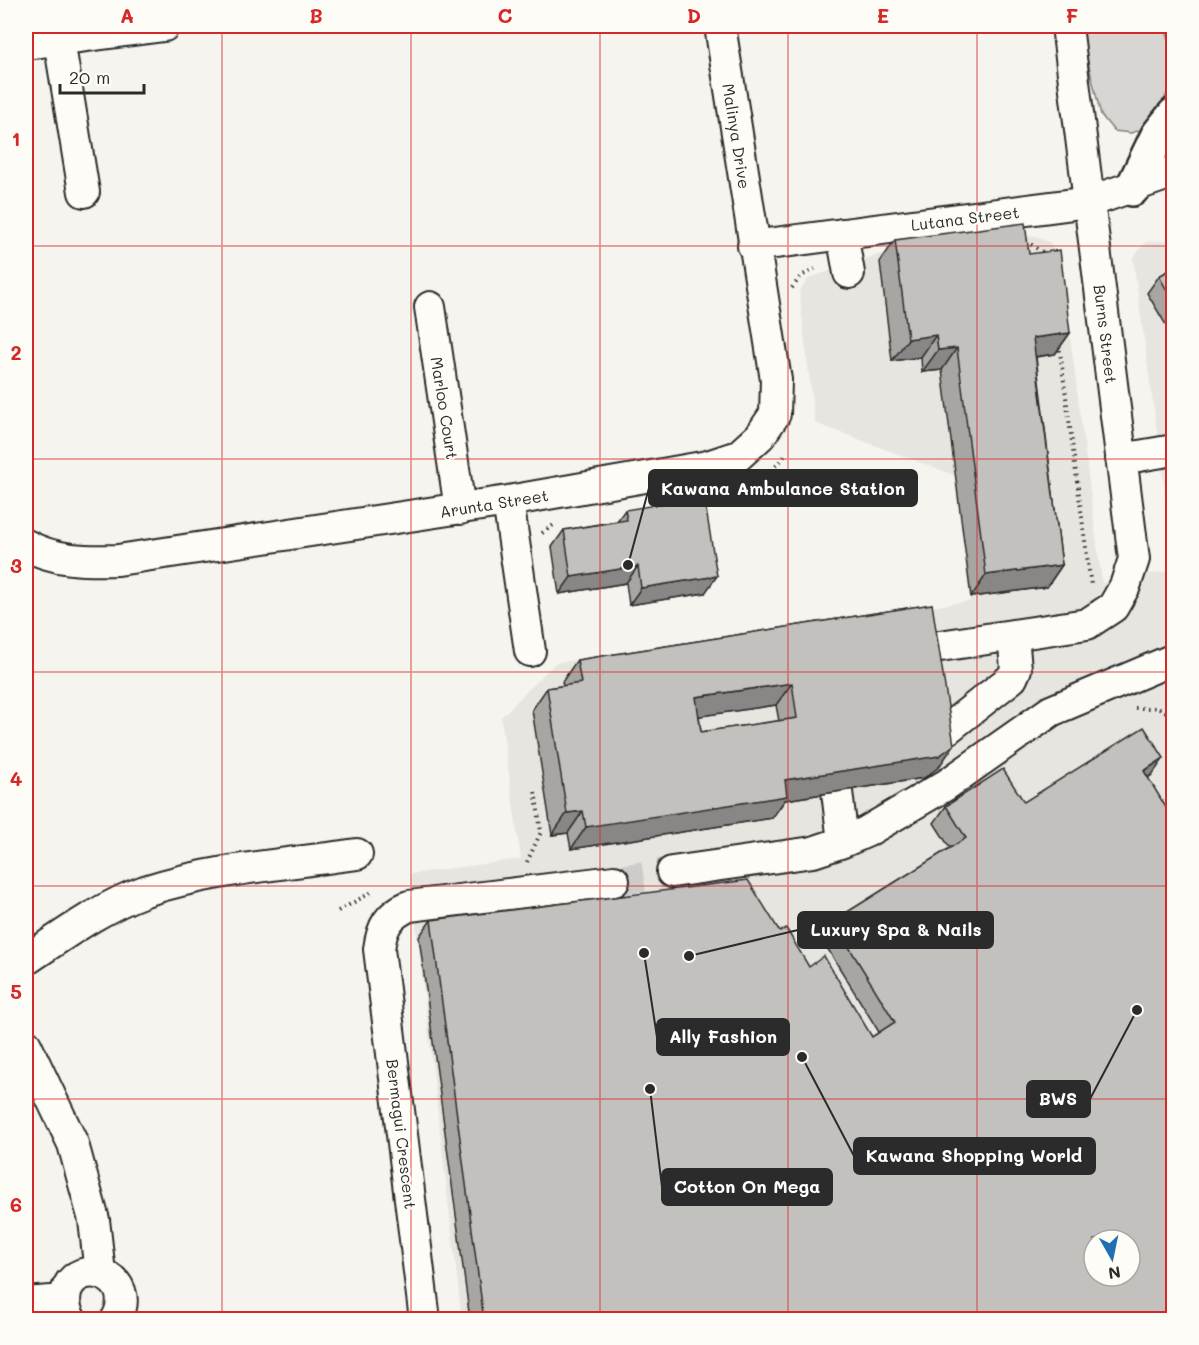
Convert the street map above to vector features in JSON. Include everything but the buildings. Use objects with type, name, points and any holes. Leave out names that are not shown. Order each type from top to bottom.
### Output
[{"type":"highway","points":[[1132,189],[1158,135],[1173,115]]},
{"type":"street","points":[[26,44],[164,26]]},
{"type":"street","name":"Malinya Drive","points":[[720,26],[753,246]]},
{"type":"street","name":"Burns Street","points":[[1067,26],[1134,558],[1125,586],[1113,607],[1093,620]]},
{"type":"street","points":[[59,40],[84,192]]},
{"type":"street","name":"Lutana Street","points":[[753,246],[1089,201],[1132,189],[1173,172]]},
{"type":"street","points":[[842,234],[848,268]]},
{"type":"street","name":"Arunta Street","points":[[26,545],[42,554],[79,561],[118,560],[508,501],[708,466],[738,456],[760,436],[775,414],[776,380],[753,246]]},
{"type":"street","name":"Marloo Court","points":[[430,307],[460,509]]},
{"type":"street","points":[[1121,459],[1173,450]]},
{"type":"street","points":[[508,501],[531,651]]},
{"type":"street","points":[[920,649],[1014,644],[1093,620]]},
{"type":"street","points":[[934,735],[946,730],[1005,686],[1016,669],[1014,644]]},
{"type":"street","points":[[672,872],[813,852],[843,842],[946,785],[1051,711],[1173,659]]},
{"type":"street","points":[[836,783],[843,842]]},
{"type":"street","points":[[26,960],[101,914],[143,892],[229,872],[357,854]]},
{"type":"street","points":[[563,919],[559,888],[614,881]]},
{"type":"street","name":"Bermagui Crescent","points":[[425,1320],[379,949],[382,929],[394,913],[409,906],[559,888]]},
{"type":"street","points":[[26,1045],[73,1144],[93,1220],[100,1273]]},
{"type":"street","points":[[26,1303],[68,1310],[68,1288],[76,1278],[87,1273],[100,1273],[116,1283],[121,1291],[123,1301],[116,1320]]},
{"type":"path","points":[[1021,237],[1042,252],[1046,259]]},
{"type":"path","points":[[790,291],[801,276],[816,268],[848,268]]},
{"type":"path","points":[[1058,337],[1089,581],[1096,594],[1093,620]]},
{"type":"path","points":[[714,496],[756,483],[776,468],[788,451]]},
{"type":"path","points":[[540,538],[542,531],[561,521]]},
{"type":"path","points":[[1117,681],[1129,706],[1157,708],[1173,715]]},
{"type":"path","points":[[526,865],[541,832],[535,790]]},
{"type":"path","points":[[338,911],[384,886]]},
{"type":"shaded area","points":[[1079,26],[1164,26],[1172,54],[1172,78],[1151,126],[1131,133],[1114,131],[1101,115]]},
{"type":"shaded area","points":[[1036,236],[1050,243],[1060,259],[1102,583],[1173,570],[1173,1319],[462,1319],[410,874],[521,859],[501,717],[555,663],[970,601],[954,475],[815,423],[799,292],[809,278],[878,255]]},
{"type":"shaded area","points":[[1173,240],[1173,549],[1133,258],[1146,242]]},
{"type":"tunnel","points":[[614,881],[672,872]]},
{"type":"place","name":"Kawana Ambulance Station","points":[[628,565]]},
{"type":"place","name":"Ally Fashion","points":[[644,953]]},
{"type":"place","name":"Luxury Spa & Nails","points":[[689,956]]},
{"type":"place","name":"BWS","points":[[1137,1010]]},
{"type":"place","name":"Kawana Shopping World","points":[[802,1057]]},
{"type":"place","name":"Cotton On Mega","points":[[650,1089]]}]
